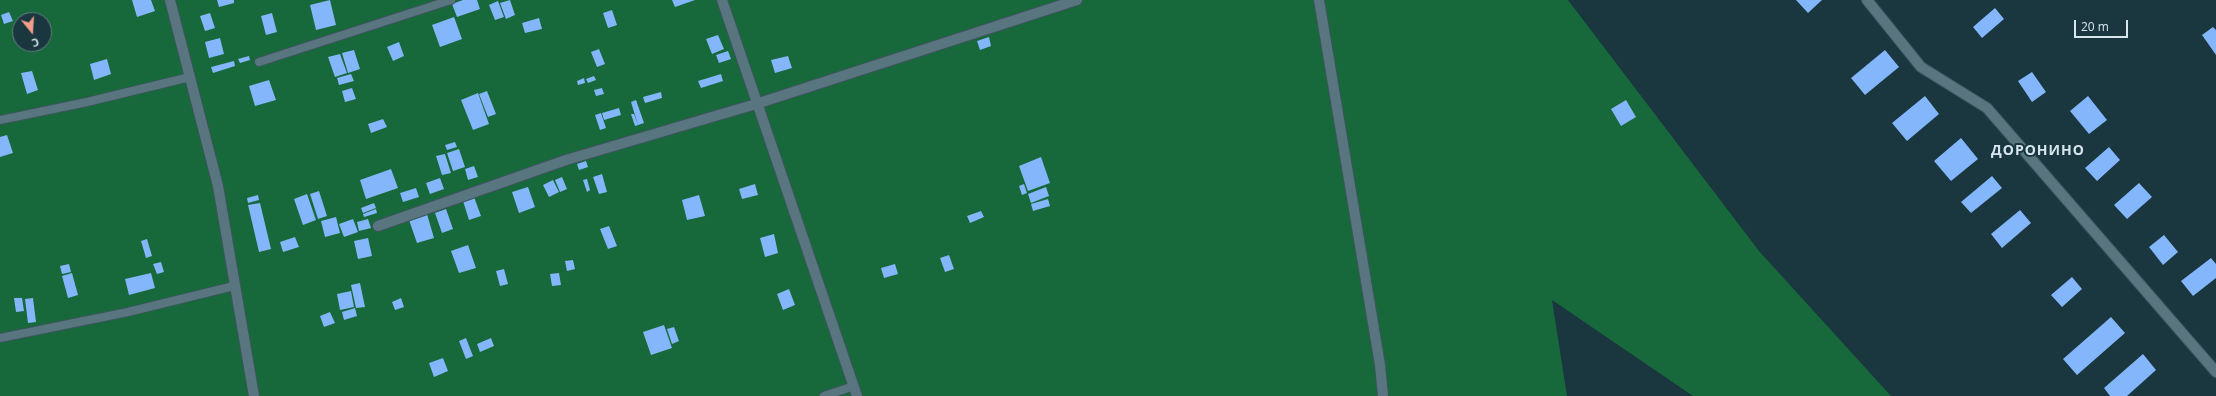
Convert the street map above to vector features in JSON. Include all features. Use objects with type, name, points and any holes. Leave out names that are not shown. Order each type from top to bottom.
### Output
[{"type":"street","points":[[170,0],[218,186],[254,396]]},
{"type":"street","points":[[722,0],[756,104],[857,396]]},
{"type":"street","points":[[378,226],[566,160],[756,104],[1057,3],[1077,0]]},
{"type":"street","points":[[1319,0],[1380,365],[1383,396]]},
{"type":"street","points":[[1867,0],[1921,67],[1987,108],[2216,372]]},
{"type":"lane","points":[[259,62],[451,0]]},
{"type":"lane","points":[[0,120],[87,102],[190,77]]},
{"type":"lane","points":[[0,338],[128,312],[234,286]]},
{"type":"lane","points":[[824,396],[854,386]]},
{"type":"green space","points":[[0,0],[1568,0],[1759,251],[1891,396],[1693,396],[1552,300],[1567,396],[0,396]]},
{"type":"building","points":[[132,0],[151,0],[155,11],[137,17]]},
{"type":"building","points":[[217,0],[234,0],[234,3],[219,7]]},
{"type":"building","points":[[330,0],[336,25],[316,30],[310,5]]},
{"type":"building","points":[[463,0],[477,0],[480,9],[457,17],[452,4]]},
{"type":"building","points":[[510,0],[515,15],[506,19],[500,3]]},
{"type":"building","points":[[672,0],[695,0],[675,7]]},
{"type":"building","points":[[1796,0],[1822,0],[1808,13]]},
{"type":"building","points":[[498,1],[504,17],[495,20],[489,5]]},
{"type":"building","points":[[1995,8],[2004,19],[1982,38],[1973,27]]},
{"type":"building","points":[[612,10],[617,25],[608,28],[603,13]]},
{"type":"building","points":[[9,12],[12,21],[4,24],[1,15]]},
{"type":"building","points":[[210,13],[215,28],[205,31],[200,16]]},
{"type":"building","points":[[272,13],[277,32],[266,35],[261,16]]},
{"type":"building","points":[[454,17],[462,39],[440,47],[432,25]]},
{"type":"building","points":[[539,18],[542,29],[525,33],[522,23]]},
{"type":"building","points":[[2213,27],[2216,30],[2216,55],[2202,35]]},
{"type":"building","points":[[718,35],[724,49],[712,54],[706,39]]},
{"type":"building","points":[[989,37],[991,46],[980,50],[977,41]]},
{"type":"building","points":[[220,38],[224,54],[209,58],[205,42]]},
{"type":"building","points":[[399,42],[404,56],[393,61],[387,47]]},
{"type":"building","points":[[599,49],[605,64],[597,67],[591,52]]},
{"type":"building","points":[[354,50],[360,69],[348,73],[342,53]]},
{"type":"building","points":[[1885,50],[1899,67],[1865,95],[1851,78]]},
{"type":"building","points":[[728,51],[731,59],[719,63],[716,55]]},
{"type":"building","points":[[340,54],[347,73],[335,77],[328,57]]},
{"type":"building","points":[[249,56],[250,60],[240,63],[238,59]]},
{"type":"building","points":[[788,56],[792,68],[775,73],[771,60]]},
{"type":"building","points":[[107,59],[111,74],[94,80],[90,64]]},
{"type":"building","points":[[234,61],[235,66],[213,73],[211,67]]},
{"type":"building","points":[[32,71],[38,90],[27,94],[21,73]]},
{"type":"building","points":[[2032,72],[2046,92],[2032,102],[2018,81]]},
{"type":"building","points":[[351,74],[354,81],[339,85],[337,78]]},
{"type":"building","points":[[721,74],[723,81],[701,88],[698,81]]},
{"type":"building","points":[[594,76],[596,80],[588,83],[586,79]]},
{"type":"building","points":[[584,78],[585,83],[578,85],[577,81]]},
{"type":"building","points":[[269,80],[276,100],[255,106],[249,86]]},
{"type":"building","points":[[352,88],[356,99],[345,102],[342,91]]},
{"type":"building","points":[[602,88],[604,94],[596,96],[594,90]]},
{"type":"building","points":[[487,91],[496,114],[488,117],[479,94]]},
{"type":"building","points":[[661,92],[662,98],[645,103],[643,97]]},
{"type":"building","points":[[478,93],[489,124],[473,130],[461,100]]},
{"type":"building","points":[[1925,96],[1939,114],[1907,141],[1892,123]]},
{"type":"building","points":[[2088,96],[2107,120],[2089,134],[2070,111]]},
{"type":"building","points":[[636,100],[644,123],[638,125],[631,102]]},
{"type":"building","points":[[1626,100],[1636,117],[1621,126],[1611,109]]},
{"type":"building","points":[[619,108],[621,115],[604,120],[602,113]]},
{"type":"building","points":[[601,113],[606,128],[600,130],[595,115]]},
{"type":"building","points":[[631,114],[634,114],[638,125],[635,126]]},
{"type":"building","points":[[383,119],[387,127],[371,133],[368,124]]},
{"type":"building","points":[[7,135],[13,153],[0,157],[0,137]]},
{"type":"building","points":[[1961,138],[1978,159],[1951,181],[1934,161]]},
{"type":"building","points":[[455,142],[457,147],[447,150],[445,145]]},
{"type":"building","points":[[2109,147],[2120,160],[2097,181],[2085,168]]},
{"type":"building","points":[[459,149],[465,167],[453,171],[447,153]]},
{"type":"building","points":[[445,154],[451,173],[442,175],[436,156]]},
{"type":"building","points":[[1041,157],[1050,183],[1028,191],[1019,166]]},
{"type":"building","points":[[586,161],[588,167],[579,170],[577,164]]},
{"type":"building","points":[[474,166],[478,177],[468,180],[465,169]]},
{"type":"building","points":[[391,169],[398,188],[366,199],[360,180]]},
{"type":"building","points":[[602,174],[607,192],[599,194],[593,177]]},
{"type":"building","points":[[1992,176],[2002,188],[1971,213],[1961,202]]},
{"type":"building","points":[[562,177],[567,189],[560,192],[555,180]]},
{"type":"building","points":[[440,178],[444,189],[430,194],[426,183]]},
{"type":"building","points":[[587,179],[590,190],[587,192],[583,180]]},
{"type":"building","points":[[553,180],[559,192],[549,197],[543,185]]},
{"type":"building","points":[[2139,183],[2152,197],[2127,219],[2114,205]]},
{"type":"building","points":[[755,184],[758,195],[742,199],[739,189]]},
{"type":"building","points":[[1024,184],[1027,193],[1022,195],[1019,186]]},
{"type":"building","points":[[528,187],[535,207],[519,213],[512,192]]},
{"type":"building","points":[[1046,187],[1049,196],[1031,203],[1028,194]]},
{"type":"building","points":[[416,188],[419,197],[403,202],[400,193]]},
{"type":"building","points":[[319,191],[327,216],[318,219],[310,194]]},
{"type":"building","points":[[307,194],[316,220],[303,225],[294,199]]},
{"type":"building","points":[[258,195],[259,200],[248,203],[247,198]]},
{"type":"building","points":[[699,195],[705,216],[687,220],[682,200]]},
{"type":"building","points":[[474,197],[481,216],[469,220],[463,201]]},
{"type":"building","points":[[1048,199],[1050,206],[1033,211],[1031,204]]},
{"type":"building","points":[[260,203],[271,249],[259,252],[248,205]]},
{"type":"building","points":[[374,203],[376,208],[363,213],[361,208]]},
{"type":"building","points":[[376,209],[377,213],[364,217],[363,214]]},
{"type":"building","points":[[446,209],[453,229],[442,233],[435,213]]},
{"type":"building","points":[[2020,210],[2031,223],[2002,248],[1991,234]]},
{"type":"building","points":[[981,211],[984,217],[970,223],[967,216]]},
{"type":"building","points":[[427,214],[434,238],[417,243],[409,220]]},
{"type":"building","points":[[336,217],[340,233],[325,237],[321,221]]},
{"type":"building","points":[[353,219],[358,232],[344,237],[339,224]]},
{"type":"building","points":[[368,219],[371,228],[359,231],[357,222]]},
{"type":"building","points":[[609,226],[617,246],[608,249],[600,229]]},
{"type":"building","points":[[774,234],[778,253],[765,257],[760,238]]},
{"type":"building","points":[[2164,235],[2178,252],[2163,265],[2149,247]]},
{"type":"building","points":[[295,237],[299,247],[283,252],[280,242]]},
{"type":"building","points":[[368,238],[372,256],[358,259],[354,241]]},
{"type":"building","points":[[147,239],[152,256],[146,258],[141,241]]},
{"type":"building","points":[[468,245],[476,268],[459,273],[451,251]]},
{"type":"building","points":[[949,255],[954,269],[945,272],[940,258]]},
{"type":"building","points":[[2211,258],[2216,264],[2216,278],[2193,296],[2181,281]]},
{"type":"building","points":[[573,260],[575,269],[567,271],[565,261]]},
{"type":"building","points":[[161,262],[164,272],[157,274],[153,264]]},
{"type":"building","points":[[69,264],[71,272],[62,274],[60,266]]},
{"type":"building","points":[[895,264],[898,274],[884,278],[881,268]]},
{"type":"building","points":[[504,269],[508,284],[500,286],[496,271]]},
{"type":"building","points":[[72,273],[78,295],[68,298],[62,276]]},
{"type":"building","points":[[151,273],[155,288],[129,295],[125,279]]},
{"type":"building","points":[[559,273],[561,285],[552,286],[550,274]]},
{"type":"building","points":[[2072,277],[2082,289],[2062,307],[2051,295]]},
{"type":"building","points":[[360,283],[365,307],[356,308],[351,285]]},
{"type":"building","points":[[789,289],[795,305],[783,310],[777,294]]},
{"type":"building","points":[[351,291],[354,307],[340,310],[337,294]]},
{"type":"building","points":[[14,298],[22,298],[24,311],[16,312]]},
{"type":"building","points":[[33,298],[36,322],[28,323],[25,299]]},
{"type":"building","points":[[401,298],[404,307],[395,310],[392,302]]},
{"type":"building","points":[[355,308],[357,316],[344,320],[342,312]]},
{"type":"building","points":[[330,312],[335,323],[324,327],[320,316]]},
{"type":"building","points":[[2111,317],[2125,333],[2077,375],[2063,359]]},
{"type":"building","points":[[664,325],[672,348],[651,355],[643,332]]},
{"type":"building","points":[[674,327],[679,341],[672,344],[667,329]]},
{"type":"building","points":[[466,338],[473,356],[466,359],[459,341]]},
{"type":"building","points":[[491,338],[494,346],[480,352],[477,344]]},
{"type":"building","points":[[2143,354],[2156,370],[2127,396],[2110,396],[2104,388]]},
{"type":"building","points":[[443,358],[448,371],[434,377],[429,363]]},
{"type":"district","name":"ДОРОНИНО","points":[[2038,151]]}]
